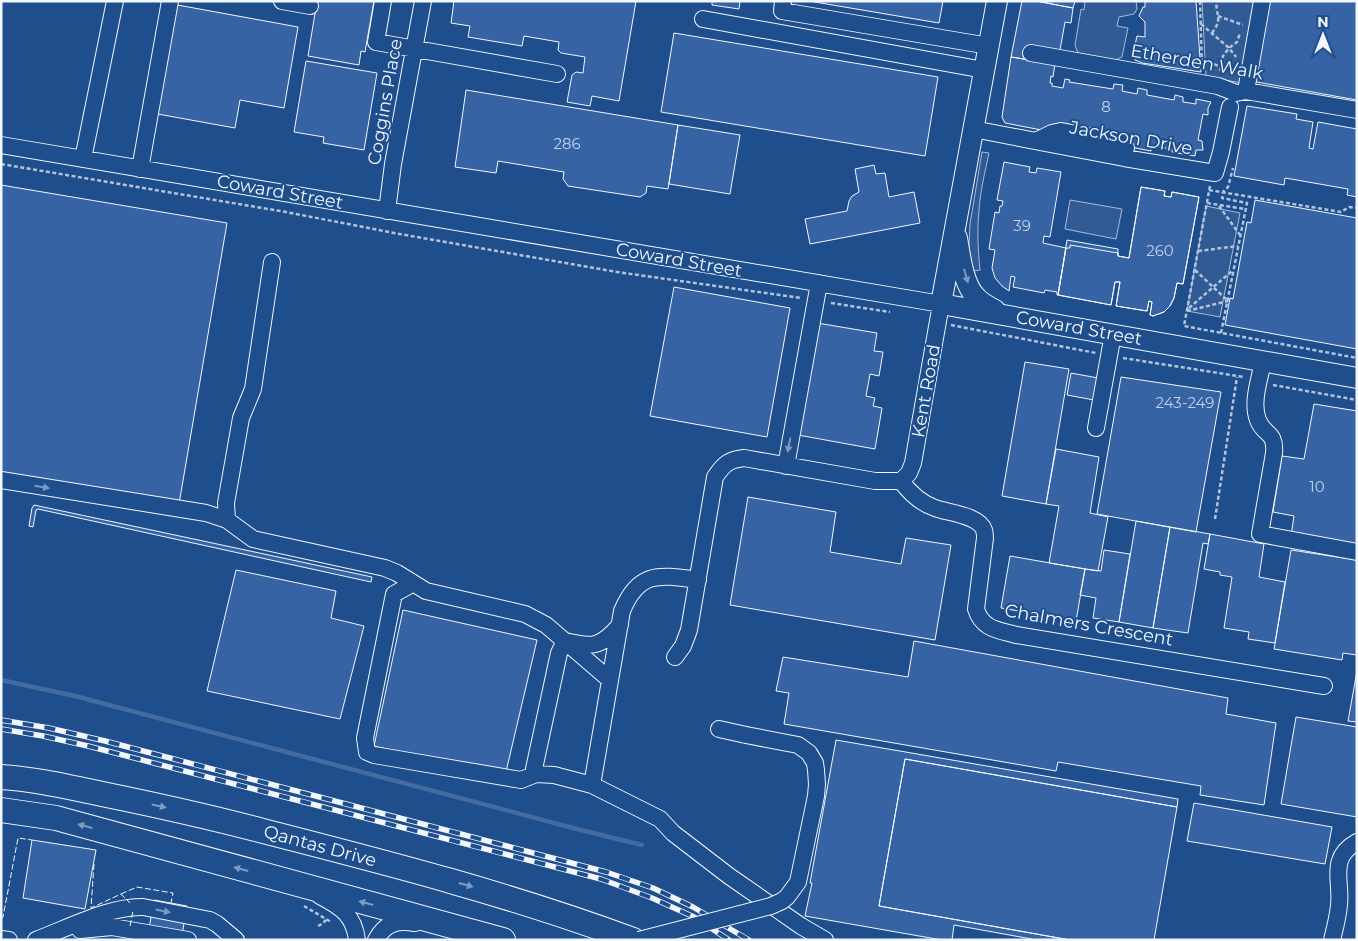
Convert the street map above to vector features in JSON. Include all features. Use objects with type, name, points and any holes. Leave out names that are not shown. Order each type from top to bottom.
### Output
[{"type":"highway","points":[[1,765],[20,768],[111,796]]},
{"type":"highway","name":"Qantas Drive","points":[[1,776],[111,796],[212,818],[475,887],[632,940]]},
{"type":"highway","points":[[1,810],[56,818],[502,940]]},
{"type":"main road","name":"Kent Road","points":[[941,304],[996,1]]},
{"type":"main road","points":[[955,228],[967,282],[973,294],[982,302],[1003,314]]},
{"type":"main road","name":"Coward Street","points":[[941,304],[1357,378]]},
{"type":"street","points":[[83,159],[115,1]]},
{"type":"street","points":[[140,169],[170,1]]},
{"type":"street","points":[[282,1],[310,6]]},
{"type":"street","points":[[383,1],[376,42],[556,74]]},
{"type":"street","name":"Coggins Place","points":[[387,210],[393,164],[423,1]]},
{"type":"street","points":[[783,1],[782,11],[989,46]]},
{"type":"street","points":[[1246,91],[1262,1]]},
{"type":"street","points":[[815,40],[818,17]]},
{"type":"street","points":[[703,19],[984,70]]},
{"type":"street","name":"Etherden Walk","points":[[1031,53],[1210,85],[1236,93],[1246,91],[1357,110]]},
{"type":"street","name":"Jackson Drive","points":[[973,129],[1124,158],[1215,173],[1230,107]]},
{"type":"street","name":"Coward Street","points":[[1,145],[941,304]]},
{"type":"street","points":[[227,520],[226,503],[241,418],[253,389],[272,262]]},
{"type":"street","points":[[786,466],[819,283]]},
{"type":"street","name":"Kent Road","points":[[900,482],[909,473],[913,463],[941,304]]},
{"type":"street","points":[[1096,428],[1112,334]]},
{"type":"street","points":[[1263,361],[1256,414],[1259,423],[1271,435],[1275,445],[1260,534],[1357,552]]},
{"type":"street","points":[[676,657],[683,646],[689,630],[715,477],[723,466],[735,459],[744,458],[875,481],[900,482]]},
{"type":"street","points":[[1,480],[206,513],[227,520],[253,539],[386,568],[426,591],[525,614],[546,625],[610,680]]},
{"type":"street","name":"Chalmers Crescent","points":[[900,482],[919,501],[977,521],[984,530],[985,538],[976,609],[978,618],[992,628],[1016,635],[1324,686]]},
{"type":"street","points":[[592,785],[622,611],[627,600],[632,591],[644,582],[658,576],[698,580]]},
{"type":"street","points":[[412,584],[394,594],[366,738],[367,752],[374,755],[521,780],[536,774],[554,775],[592,785],[660,819],[674,833],[729,876],[801,926],[825,940]]},
{"type":"street","points":[[565,641],[581,645],[594,645],[610,636],[620,625]]},
{"type":"street","points":[[536,774],[534,769],[559,653],[565,641]]},
{"type":"street","points":[[639,940],[771,906],[787,897],[798,882],[816,796],[817,776],[815,763],[809,753],[798,745],[719,729]]},
{"type":"street","points":[[1332,940],[1339,906],[1338,873],[1340,864],[1346,850],[1357,842]]},
{"type":"street","points":[[288,882],[321,896],[342,909],[353,923],[357,940]]},
{"type":"street","points":[[46,938],[112,912],[143,907],[210,920],[236,940]]},
{"type":"street","points":[[376,940],[381,930],[396,922],[447,925]]},
{"type":"street","points":[[46,938],[112,927],[188,940]]},
{"type":"street","points":[[1,939],[9,940]]},
{"type":"path","points":[[1200,1],[1202,59],[1210,85]]},
{"type":"path","points":[[1212,33],[1218,23],[1217,2]]},
{"type":"path","points":[[1218,16],[1257,30]]},
{"type":"path","points":[[1201,24],[1229,48],[1250,72]]},
{"type":"path","points":[[1210,85],[1221,67],[1223,56],[1229,48]]},
{"type":"path","points":[[1202,59],[1221,67]]},
{"type":"path","points":[[1,164],[286,212],[394,233],[608,270],[897,313]]},
{"type":"path","points":[[1357,208],[1349,207],[1341,212],[1209,190],[1184,326],[1357,358]]},
{"type":"path","points":[[1221,333],[1247,203],[1222,198],[1223,192]]},
{"type":"path","points":[[1207,203],[1245,210]]},
{"type":"path","points":[[1218,205],[1240,235]]},
{"type":"path","points":[[1198,251],[1238,246]]},
{"type":"path","points":[[1194,270],[1228,301]]},
{"type":"path","points":[[1187,310],[1234,270]]},
{"type":"path","points":[[1187,310],[1228,301]]},
{"type":"path","points":[[1214,519],[1238,376]]},
{"type":"path","points":[[1272,384],[1357,400]]},
{"type":"path","points":[[318,926],[326,919]]},
{"type":"shaded area","points":[[1085,1],[1136,1],[1137,9],[1134,14],[1119,17],[1117,26],[1128,28],[1122,57],[1111,62],[1086,58],[1078,53],[1075,45],[1081,9],[1084,10]]},
{"type":"shaded area","points":[[1202,1],[1258,1],[1242,83],[1206,77]]},
{"type":"shaded area","points":[[982,152],[989,153],[978,218],[980,270],[972,271],[969,245],[970,224]]},
{"type":"shaded area","points":[[1070,200],[1122,209],[1116,239],[1065,229]]},
{"type":"shaded area","points":[[1206,206],[1240,213],[1220,317],[1187,311]]},
{"type":"building","points":[[317,1],[374,1],[365,52],[361,51],[359,65],[308,56]]},
{"type":"building","points":[[454,1],[636,1],[619,101],[592,96],[590,106],[567,102],[572,75],[576,72],[583,73],[585,57],[561,53],[558,50],[559,42],[524,36],[522,46],[468,37],[470,26],[451,23]]},
{"type":"building","points":[[712,1],[740,1],[739,9],[712,5]]},
{"type":"building","points":[[809,1],[943,1],[939,23]]},
{"type":"building","points":[[1022,1],[1036,1],[1073,8],[1071,23],[1065,22],[1060,50],[1055,64],[1011,57]]},
{"type":"building","points":[[1036,1],[1075,1],[1073,8]]},
{"type":"building","points":[[1145,1],[1196,1],[1201,72],[1142,63],[1135,60],[1133,54],[1137,36],[1145,37],[1145,22],[1139,16],[1143,7],[1145,7]]},
{"type":"building","points":[[1265,1],[1357,1],[1357,100],[1251,81]]},
{"type":"building","points":[[172,4],[298,27],[284,108],[240,100],[235,128],[152,113]]},
{"type":"building","points":[[674,33],[938,77],[925,156],[661,112]]},
{"type":"building","points":[[1011,57],[1055,64],[1050,83],[1052,83],[1052,86],[1063,88],[1065,79],[1070,80],[1069,82],[1113,89],[1114,84],[1123,85],[1122,91],[1137,94],[1138,88],[1147,90],[1147,95],[1174,100],[1175,95],[1183,97],[1183,102],[1196,104],[1196,99],[1211,102],[1208,108],[1208,115],[1203,114],[1198,140],[1202,141],[1203,150],[1196,150],[1195,156],[1172,152],[1172,149],[1152,146],[1151,151],[1005,123],[1002,117]]},
{"type":"building","points":[[306,61],[377,73],[364,150],[323,143],[324,137],[294,132]]},
{"type":"building","points":[[466,90],[678,125],[668,189],[647,186],[646,193],[640,197],[568,186],[563,179],[564,172],[498,161],[496,173],[455,167]]},
{"type":"building","points":[[1247,106],[1297,114],[1296,119],[1313,122],[1309,148],[1313,149],[1318,122],[1357,129],[1357,197],[1347,195],[1348,189],[1291,179],[1285,178],[1284,185],[1234,176]]},
{"type":"building","points":[[678,125],[740,135],[730,194],[669,184]]},
{"type":"building","points":[[1004,162],[1030,167],[1029,172],[1036,173],[1037,168],[1061,172],[1050,237],[1044,236],[1043,243],[1066,248],[1058,295],[1057,292],[1045,290],[1044,293],[1013,287],[1015,277],[1011,276],[1009,291],[995,278],[992,268],[995,250],[989,249],[995,212],[999,213],[1003,201],[997,200]]},
{"type":"building","points":[[874,165],[876,174],[885,173],[889,197],[914,192],[920,223],[810,244],[805,219],[847,211],[852,196],[859,192],[855,169]]},
{"type":"building","points":[[1,185],[227,223],[179,504],[1,475]]},
{"type":"building","points":[[1141,187],[1165,191],[1164,196],[1171,197],[1172,192],[1199,197],[1183,284],[1177,283],[1170,306],[1164,312],[1153,316],[1150,315],[1152,302],[1149,301],[1147,311],[1116,306],[1120,282],[1115,282],[1111,305],[1058,295],[1066,248],[1070,248],[1070,245],[1118,253],[1118,256],[1129,258]]},
{"type":"building","points":[[1141,187],[1165,191],[1164,196],[1171,197],[1172,192],[1199,197],[1183,284],[1177,283],[1170,306],[1164,312],[1153,316],[1150,315],[1152,302],[1149,301],[1147,311],[1116,306],[1120,282],[1115,282],[1111,305],[1058,295],[1067,240],[1118,249],[1118,256],[1129,258]]},
{"type":"building","points":[[1255,200],[1357,218],[1357,349],[1225,325],[1230,298],[1233,299],[1247,222],[1251,223]]},
{"type":"building","points":[[674,287],[790,308],[767,437],[650,416]]},
{"type":"building","points":[[817,323],[877,333],[874,351],[883,352],[879,376],[870,374],[866,396],[875,398],[873,406],[882,408],[875,449],[798,435]]},
{"type":"building","points":[[1025,362],[1069,369],[1046,504],[1002,496]]},
{"type":"building","points":[[1071,373],[1098,378],[1094,400],[1067,395]]},
{"type":"building","points":[[1121,377],[1221,392],[1196,532],[1097,514]]},
{"type":"building","points":[[1314,404],[1357,411],[1357,547],[1291,536],[1294,516],[1273,512],[1282,456],[1304,459]]},
{"type":"building","points":[[1056,449],[1099,457],[1090,513],[1108,517],[1098,571],[1049,563],[1059,506],[1046,504]]},
{"type":"building","points":[[748,497],[836,512],[830,552],[901,564],[906,538],[951,545],[935,640],[730,605]]},
{"type":"building","points":[[34,505],[372,577],[371,582],[38,509],[36,510],[33,527],[29,526]]},
{"type":"building","points":[[1136,521],[1170,527],[1153,628],[1119,622]]},
{"type":"building","points":[[1170,527],[1210,534],[1208,544],[1203,543],[1188,633],[1153,628]]},
{"type":"building","points":[[1210,534],[1264,544],[1259,577],[1285,582],[1275,643],[1248,639],[1249,632],[1224,628],[1232,577],[1220,575],[1220,572],[1204,569]]},
{"type":"building","points":[[1104,550],[1130,554],[1119,622],[1093,618],[1096,598],[1080,595],[1085,569],[1101,571]]},
{"type":"building","points":[[1291,550],[1357,560],[1357,655],[1343,653],[1342,660],[1274,649]]},
{"type":"building","points":[[1010,556],[1085,569],[1076,621],[1001,608]]},
{"type":"building","points":[[236,570],[336,591],[331,618],[364,626],[340,719],[207,691]]},
{"type":"building","points":[[403,610],[537,640],[505,776],[374,746]]},
{"type":"building","points":[[914,641],[1228,698],[1226,714],[1276,723],[1264,805],[1200,795],[1201,786],[1058,762],[1056,771],[784,724],[789,693],[776,691],[783,657],[908,677]]},
{"type":"building","points":[[1357,671],[1357,722],[1348,721]]},
{"type":"building","points":[[1296,717],[1357,727],[1357,817],[1281,804]]},
{"type":"building","points":[[836,740],[1178,799],[1177,807],[905,759],[879,906],[1070,940],[1037,940],[954,925],[952,940],[942,940],[805,916]]},
{"type":"building","points":[[905,759],[1177,807],[1154,940],[1070,940],[879,906]]},
{"type":"building","points":[[1194,803],[1332,827],[1325,864],[1187,841]]},
{"type":"building","points":[[32,840],[96,850],[85,909],[23,898]]},
{"type":"building","points":[[154,900],[187,906],[182,935],[149,929]]},
{"type":"waterway","points":[[1,680],[75,696],[642,845]]},
{"type":"railway","points":[[1,720],[49,728],[105,741],[606,872],[653,888],[693,907],[749,940]]},
{"type":"railway","points":[[1,729],[88,746],[601,879],[652,898],[694,917],[729,940]]},
{"type":"fence","points":[[1,919],[3,917],[18,838],[32,840]]},
{"type":"fence","points":[[94,864],[91,908],[121,894],[130,903]]},
{"type":"fence","points":[[121,894],[137,887],[173,893],[171,903]]},
{"type":"fence","points":[[130,926],[133,911]]}]
